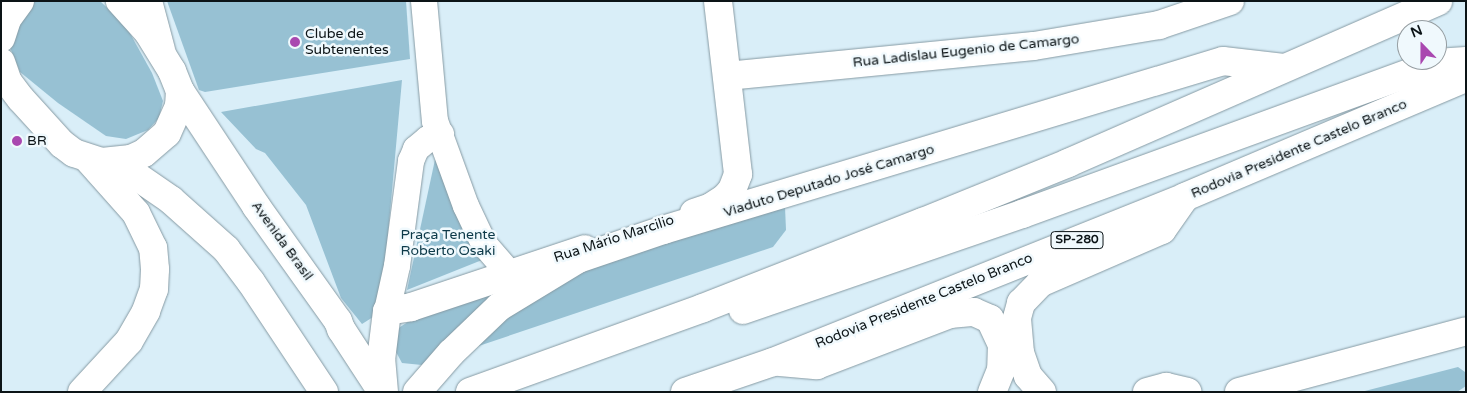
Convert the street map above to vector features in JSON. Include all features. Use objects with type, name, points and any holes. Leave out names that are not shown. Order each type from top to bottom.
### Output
[{"type":"main road","points":[[1,38],[7,18],[20,1]]},
{"type":"main road","name":"Avenida Brasil","points":[[120,1],[148,32],[161,52],[180,91],[256,206],[338,321],[341,330],[383,392]]},
{"type":"main road","name":"Avenida Brasil","points":[[148,1],[161,52]]},
{"type":"main road","name":"Rua Mário Marcilio","points":[[387,311],[411,306],[689,215],[711,207],[725,198],[732,190],[738,174],[718,1]]},
{"type":"main road","name":"Rua Ladislau Eugenio de Camargo","points":[[727,76],[1034,46],[1159,25],[1230,1]]},
{"type":"main road","points":[[475,390],[703,308],[1068,163],[1438,1]]},
{"type":"main road","name":"Viaduto Deputado José Camargo","points":[[417,392],[451,353],[498,307],[578,259],[663,230],[1223,61],[1284,68]]},
{"type":"main road","points":[[703,308],[748,310],[1436,63],[1466,61]]},
{"type":"main road","points":[[1,62],[8,82],[37,118],[62,144],[88,159],[136,213],[153,248],[154,288],[146,311],[129,341],[82,392]]},
{"type":"main road","name":"Rodovia Presidente Castelo Branco","points":[[685,392],[773,362],[1185,197],[1466,78]]},
{"type":"main road","points":[[88,159],[116,162],[144,153],[167,133],[179,106],[180,91]]},
{"type":"main road","points":[[116,162],[177,205],[226,249],[251,282],[324,392]]},
{"type":"main road","points":[[1042,392],[1028,376],[1018,347],[1017,318],[1021,303],[1040,283],[1162,230],[1185,197]]},
{"type":"main road","points":[[383,392],[381,360],[387,311]]},
{"type":"main road","points":[[773,362],[817,365],[950,314],[974,312],[990,320],[1002,345],[1001,370],[992,392]]},
{"type":"main road","points":[[1239,392],[1466,331]]},
{"type":"main road","points":[[1147,392],[1166,387],[1187,392]]},
{"type":"street","points":[[424,1],[435,121],[466,206],[484,244],[509,273]]},
{"type":"street","points":[[387,311],[397,266],[411,161],[416,149],[428,139],[441,134]]},
{"type":"green space","points":[[28,1],[100,1],[126,26],[152,73],[163,101],[159,118],[148,130],[126,139],[106,136],[58,103],[20,72],[9,45]]},
{"type":"green space","name":"Clube de Subtenentes","points":[[167,1],[406,1],[410,59],[205,92],[199,90]]},
{"type":"green space","points":[[402,80],[381,312],[362,324],[341,298],[306,205],[265,153],[256,149],[221,112]]},
{"type":"green space","name":"Praça Tenente Roberto Osaki","points":[[436,155],[487,258],[407,290]]},
{"type":"green space","points":[[785,207],[786,230],[773,247],[422,365],[402,363],[395,350],[394,337],[400,327],[414,318]]},
{"type":"green space","points":[[1458,367],[1465,372],[1466,386],[1457,392],[1361,392]]},
{"type":"place","name":"Clube de Subtenentes","points":[[295,42]]},
{"type":"place","name":"BR","points":[[17,141]]}]
